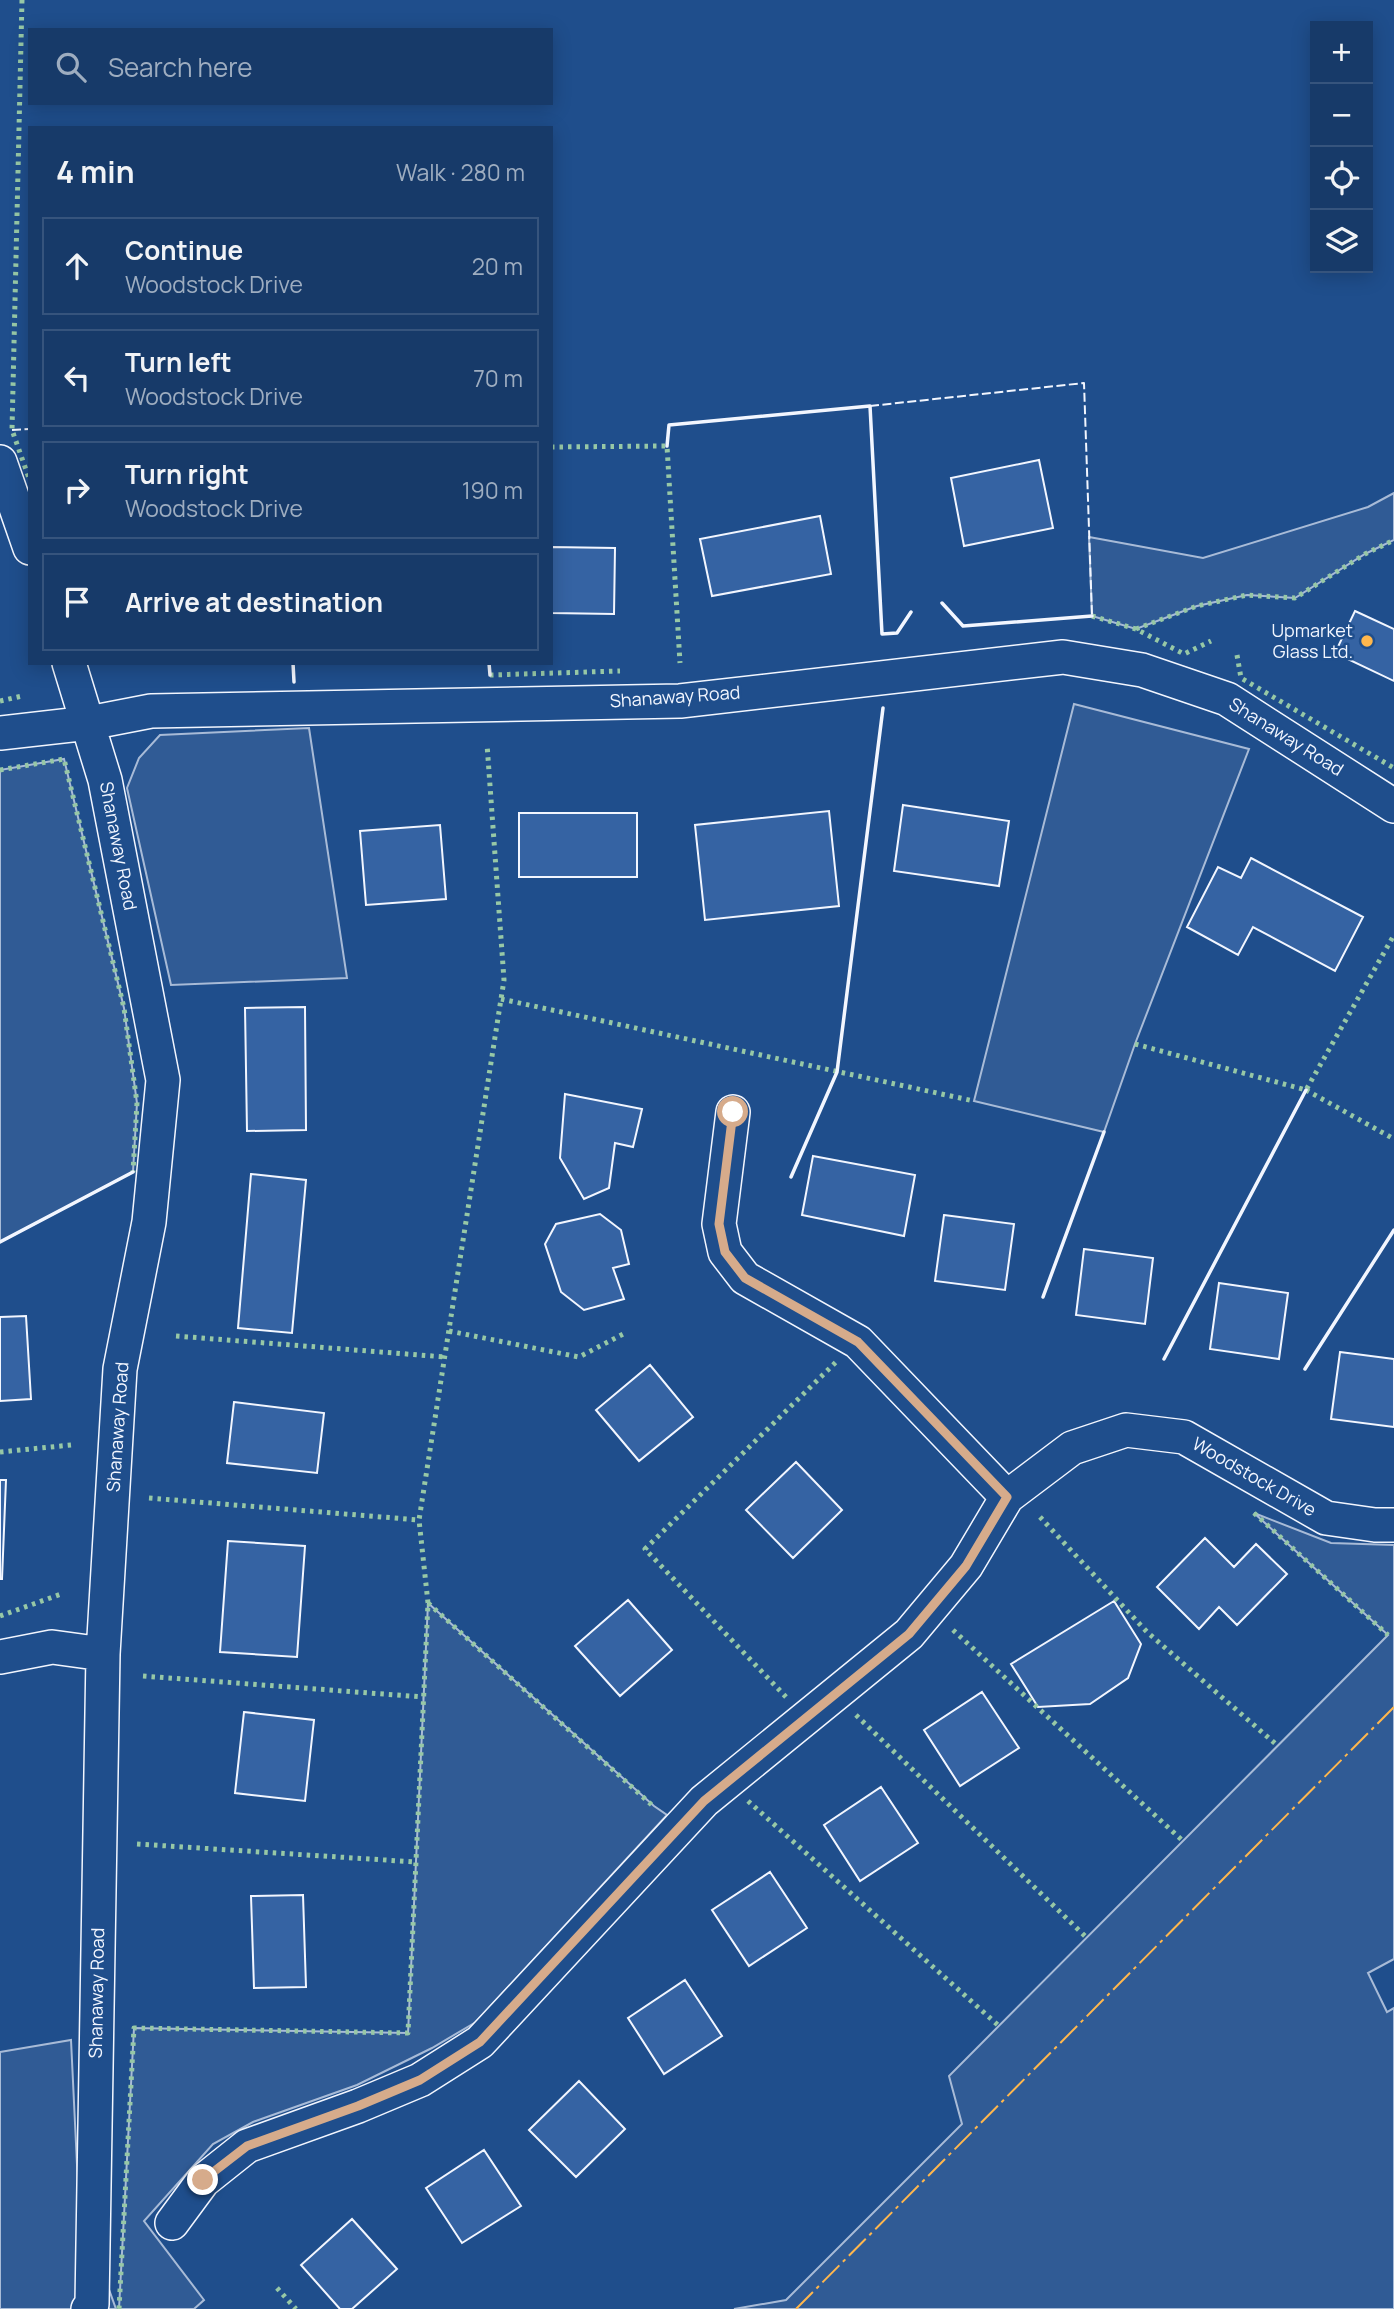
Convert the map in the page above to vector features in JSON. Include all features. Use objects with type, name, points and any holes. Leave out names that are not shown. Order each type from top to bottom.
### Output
[{"type":"street","points":[[0,462],[28,542]]},
{"type":"street","name":"Shanaway Road","points":[[88,2309],[92,2304],[103,1654],[120,1369],[149,1222],[163,1080],[105,780],[89,723],[151,711],[680,701],[1063,657],[1142,670],[1227,699],[1394,806]]},
{"type":"street","points":[[0,733],[89,723],[70,665]]},
{"type":"street","points":[[733,1112],[719,1224],[725,1252],[745,1278],[858,1342],[1007,1497]]},
{"type":"street","name":"Woodstock Drive","points":[[172,2223],[203,2180],[247,2146],[358,2106],[420,2080],[480,2042],[704,1801],[909,1634],[966,1566],[1007,1497],[1072,1448],[1126,1430],[1184,1437],[1326,1518],[1394,1525]]},
{"type":"street","points":[[0,1657],[52,1647],[103,1654]]},
{"type":"shaded area","points":[[1394,493],[1394,540],[1365,554],[1295,598],[1247,595],[1197,606],[1136,629],[1092,616],[1089,537],[1203,558],[1368,507]]},
{"type":"shaded area","points":[[1074,704],[1249,749],[1135,1044],[1104,1132],[974,1101]]},
{"type":"shaded area","points":[[309,728],[347,978],[171,985],[127,788],[139,758],[160,735]]},
{"type":"shaded area","points":[[64,759],[124,1008],[137,1103],[133,1172],[0,1242],[0,770]]},
{"type":"shaded area","points":[[1254,1513],[1331,1543],[1394,1545],[1394,1959],[1368,1973],[1387,2012],[1394,2008],[1394,2309],[734,2309],[786,2300],[962,2124],[949,2076],[1388,1635]]},
{"type":"shaded area","points":[[428,1603],[667,1815],[476,2022],[432,2048],[357,2085],[253,2122],[213,2144],[144,2221],[204,2300],[194,2309],[119,2309],[134,2028],[408,2033]]},
{"type":"shaded area","points":[[71,2040],[79,2206],[116,2309],[0,2309],[0,2052]]},
{"type":"building","points":[[1039,460],[1053,528],[964,546],[951,478]]},
{"type":"building","points":[[820,516],[831,574],[712,596],[700,539]]},
{"type":"building","points":[[553,547],[615,548],[614,614],[553,613]]},
{"type":"building","name":"Upmarket Glass Ltd.","points":[[1355,611],[1394,629],[1394,681],[1335,653]]},
{"type":"building","points":[[903,805],[1009,821],[999,886],[894,871]]},
{"type":"building","points":[[829,811],[839,906],[705,920],[695,825]]},
{"type":"building","points":[[519,813],[637,813],[637,877],[519,877]]},
{"type":"building","points":[[440,825],[446,899],[366,905],[360,831]]},
{"type":"building","points":[[1251,858],[1363,917],[1335,971],[1253,927],[1238,955],[1187,927],[1218,867],[1241,878]]},
{"type":"building","points":[[305,1007],[306,1130],[247,1131],[245,1008]]},
{"type":"building","points":[[565,1094],[642,1109],[633,1147],[615,1143],[609,1188],[584,1199],[560,1158]]},
{"type":"building","points":[[813,1156],[915,1175],[904,1236],[802,1215]]},
{"type":"building","points":[[251,1174],[306,1180],[292,1333],[238,1328]]},
{"type":"building","points":[[600,1214],[621,1230],[629,1264],[613,1268],[624,1299],[584,1310],[561,1292],[545,1244],[556,1224]]},
{"type":"building","points":[[944,1215],[1014,1224],[1005,1290],[935,1281]]},
{"type":"building","points":[[1084,1249],[1153,1258],[1145,1324],[1076,1315]]},
{"type":"building","points":[[1219,1283],[1288,1293],[1279,1359],[1210,1349]]},
{"type":"building","points":[[26,1316],[31,1399],[0,1401],[0,1317]]},
{"type":"building","points":[[1340,1352],[1394,1359],[1394,1427],[1331,1419]]},
{"type":"building","points":[[650,1365],[693,1417],[639,1461],[596,1410]]},
{"type":"building","points":[[234,1402],[324,1413],[317,1473],[227,1463]]},
{"type":"building","points":[[796,1462],[842,1510],[793,1558],[746,1510]]},
{"type":"building","points":[[0,1480],[6,1480],[2,1579],[0,1579]]},
{"type":"building","points":[[1205,1538],[1234,1567],[1256,1544],[1287,1574],[1237,1625],[1219,1607],[1199,1629],[1157,1587]]},
{"type":"building","points":[[228,1541],[305,1546],[297,1657],[220,1652]]},
{"type":"building","points":[[628,1600],[672,1650],[620,1696],[575,1646]]},
{"type":"building","points":[[1114,1601],[1141,1644],[1128,1678],[1090,1704],[1038,1707],[1011,1664]]},
{"type":"building","points":[[982,1692],[1019,1748],[960,1786],[924,1730]]},
{"type":"building","points":[[244,1712],[314,1720],[305,1801],[235,1793]]},
{"type":"building","points":[[881,1787],[918,1843],[860,1881],[824,1825]]},
{"type":"building","points":[[770,1872],[807,1928],[749,1966],[712,1910]]},
{"type":"building","points":[[303,1895],[306,1987],[254,1988],[251,1896]]},
{"type":"building","points":[[685,1980],[722,2036],[664,2074],[628,2018]]},
{"type":"building","points":[[579,2081],[625,2129],[576,2177],[529,2130]]},
{"type":"building","points":[[484,2150],[521,2206],[462,2243],[426,2188]]},
{"type":"building","points":[[352,2219],[397,2269],[352,2309],[340,2309],[301,2265]]},
{"type":"hedge","points":[[22,0],[12,430],[28,475]]},
{"type":"hedge","points":[[553,447],[667,446],[680,663]]},
{"type":"hedge","points":[[1136,629],[1197,606],[1247,595],[1295,598],[1365,554],[1394,540]]},
{"type":"hedge","points":[[1092,616],[1136,629],[1184,654],[1211,641]]},
{"type":"hedge","points":[[1237,655],[1241,678],[1394,768]]},
{"type":"hedge","points":[[490,675],[620,671]]},
{"type":"hedge","points":[[0,701],[22,696]]},
{"type":"hedge","points":[[428,1603],[419,1520],[504,980],[487,744]]},
{"type":"hedge","points":[[0,770],[64,759],[124,1008],[137,1103],[133,1172]]},
{"type":"hedge","points":[[1135,1044],[1306,1090],[1394,935]]},
{"type":"hedge","points":[[501,999],[974,1101]]},
{"type":"hedge","points":[[1306,1090],[1394,1139]]},
{"type":"hedge","points":[[449,1331],[579,1357],[627,1332]]},
{"type":"hedge","points":[[176,1336],[445,1357]]},
{"type":"hedge","points":[[786,1697],[645,1549],[836,1362]]},
{"type":"hedge","points":[[0,1452],[71,1445]]},
{"type":"hedge","points":[[149,1498],[419,1520]]},
{"type":"hedge","points":[[1254,1513],[1388,1635]]},
{"type":"hedge","points":[[1040,1517],[1147,1632],[1278,1746]]},
{"type":"hedge","points":[[0,1616],[64,1593]]},
{"type":"hedge","points":[[119,2309],[134,2028],[408,2033],[428,1603],[654,1807]]},
{"type":"hedge","points":[[953,1630],[1183,1841]]},
{"type":"hedge","points":[[143,1676],[423,1697]]},
{"type":"hedge","points":[[856,1715],[1087,1938]]},
{"type":"hedge","points":[[748,1801],[999,2026]]},
{"type":"hedge","points":[[137,1844],[416,1862]]},
{"type":"hedge","points":[[277,2288],[296,2309]]},
{"type":"fence","points":[[870,406],[1084,383],[1092,616]]},
{"type":"fence","points":[[12,430],[28,429]]},
{"type":"wall","points":[[667,446],[669,425],[870,406],[882,634],[897,633],[911,612]]},
{"type":"wall","points":[[942,603],[963,626],[1092,616]]},
{"type":"wall","points":[[293,665],[294,682]]},
{"type":"wall","points":[[489,665],[490,675]]},
{"type":"wall","points":[[791,1177],[837,1072],[883,708]]},
{"type":"wall","points":[[1164,1359],[1306,1090]]},
{"type":"wall","points":[[1043,1297],[1104,1132]]},
{"type":"wall","points":[[0,1242],[133,1172]]},
{"type":"wall","points":[[1305,1369],[1394,1230]]},
{"type":"power","points":[[796,2309],[1394,1707]]},
{"type":"place","name":"Upmarket Glass Ltd.","points":[[1367,641]]},
{"type":"route","points":[[203,2180],[247,2146],[358,2106],[420,2080],[480,2042],[704,1801],[909,1634],[966,1566],[1007,1497],[858,1342],[745,1278],[725,1252],[719,1224],[733,1112]]}]
